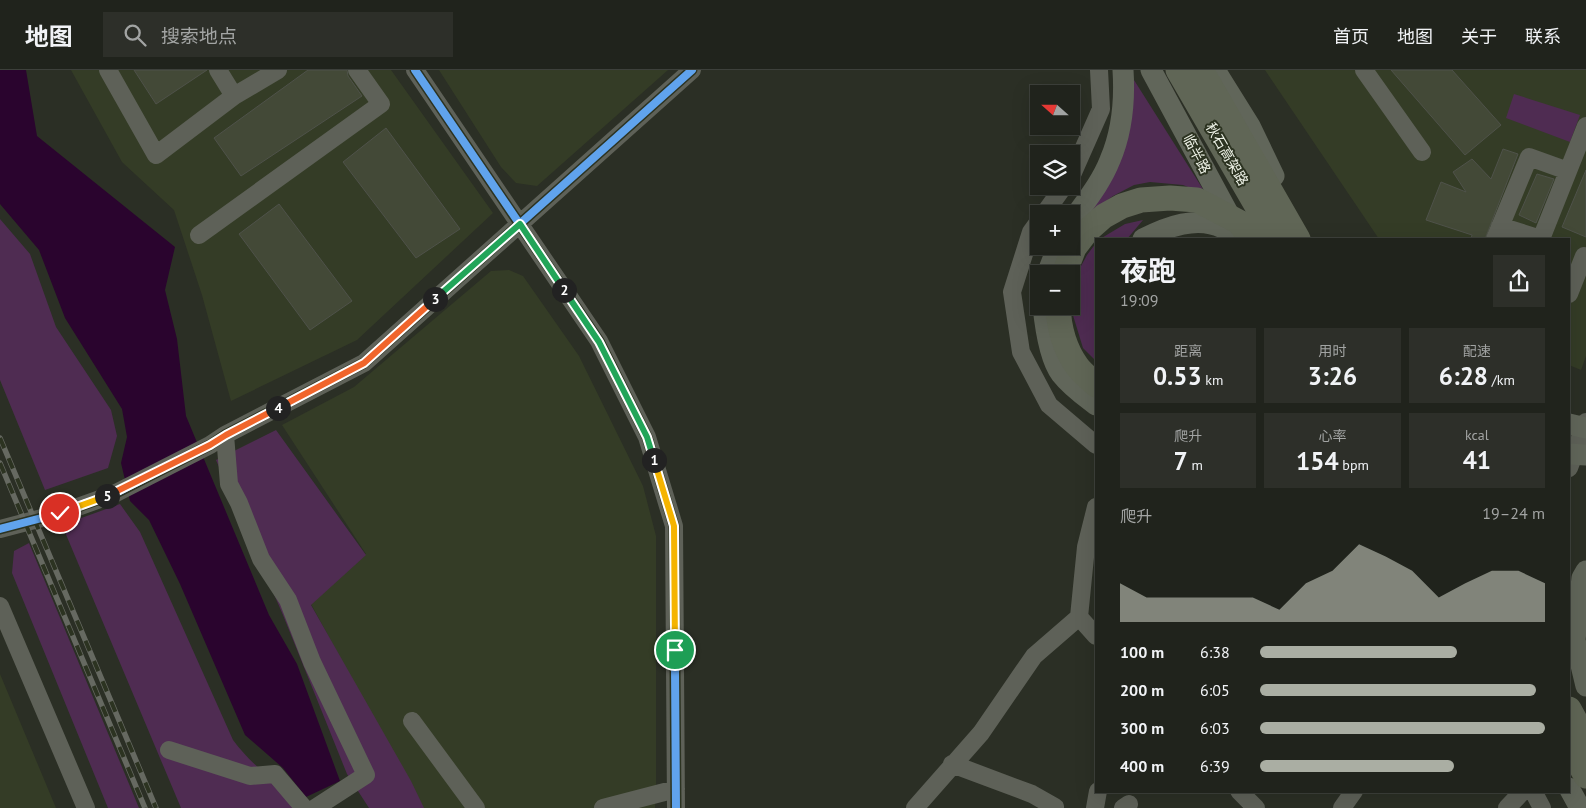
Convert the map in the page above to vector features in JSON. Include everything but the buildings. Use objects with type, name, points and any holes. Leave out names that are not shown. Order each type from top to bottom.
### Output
[{"type":"highway","name":"秋石高架路","points":[[1178,70],[1275,238]]},
{"type":"highway","name":"秋石高架路","points":[[1201,70],[1297,238]]},
{"type":"highway","points":[[1067,265],[1074,248],[1104,216],[1122,206],[1141,200],[1170,198],[1197,200],[1239,222],[1251,238]]},
{"type":"highway","points":[[1059,315],[1065,346],[1077,366],[1095,384]]},
{"type":"highway","points":[[1570,711],[1586,740]]},
{"type":"highway","points":[[1570,747],[1586,776]]},
{"type":"main road","points":[[1080,209],[1110,161],[1119,131],[1125,94],[1123,70]]},
{"type":"main road","name":"临半路","points":[[1151,70],[1241,238]]},
{"type":"main road","points":[[1215,70],[1250,126],[1306,238]]},
{"type":"main road","points":[[1146,238],[1178,225],[1198,222],[1222,227],[1240,238]]},
{"type":"main road","points":[[1045,315],[1051,350],[1060,373],[1076,390],[1095,404]]},
{"type":"main road","points":[[1570,424],[1586,428]]},
{"type":"main road","points":[[1570,438],[1586,438]]},
{"type":"main road","points":[[1570,454],[1586,455]]},
{"type":"main road","points":[[1586,571],[1582,578],[1575,640],[1586,686]]},
{"type":"main road","points":[[1570,675],[1586,703]]},
{"type":"main road","points":[[1570,790],[1580,808]]},
{"type":"street","points":[[108,70],[156,155],[234,96],[278,70]]},
{"type":"street","points":[[218,70],[234,96]]},
{"type":"street","points":[[200,236],[381,104],[358,70]]},
{"type":"street","points":[[415,70],[599,342],[647,437],[674,526],[676,808]]},
{"type":"street","points":[[0,529],[60,513],[114,494],[364,363],[692,70]]},
{"type":"street","points":[[1080,157],[1101,109],[1099,70]]},
{"type":"street","points":[[1364,70],[1422,152]]},
{"type":"street","points":[[1541,238],[1586,126]]},
{"type":"street","points":[[1535,238],[1498,232],[1529,157],[1568,170]]},
{"type":"street","points":[[1030,235],[1012,292],[1021,352],[1049,405],[1095,444]]},
{"type":"street","points":[[1570,290],[1579,254]]},
{"type":"street","points":[[1570,465],[1586,422]]},
{"type":"street","points":[[169,750],[250,776],[275,774],[312,807],[350,787],[366,775],[312,662],[288,600],[261,559],[239,503],[229,484],[226,435]]},
{"type":"street","points":[[915,808],[981,733],[1034,656],[1079,617],[1086,547],[1095,511]]},
{"type":"street","points":[[0,606],[86,808]]},
{"type":"street","points":[[1079,617],[1095,635]]},
{"type":"street","points":[[412,721],[476,808]]},
{"type":"street","points":[[952,764],[1032,794],[1055,807]]},
{"type":"street","points":[[603,808],[676,789]]},
{"type":"street","points":[[1096,808],[1098,793]]},
{"type":"street","points":[[1241,793],[1256,808]]},
{"type":"street","points":[[1342,808],[1353,793]]},
{"type":"street","points":[[1507,808],[1521,793]]},
{"type":"street","points":[[1534,793],[1542,808]]},
{"type":"shaded area","points":[[0,70],[26,70],[37,136],[175,247],[165,290],[177,339],[186,416],[269,615],[297,664],[340,781],[306,797],[283,768],[245,735],[180,584],[149,520],[130,501],[121,463],[127,437],[122,409],[65,318],[39,250],[0,204]]},
{"type":"shaded area","points":[[71,70],[391,70],[493,213],[357,340],[231,401],[202,295],[174,210],[122,162]]},
{"type":"shaded area","points":[[439,70],[668,70],[537,186],[516,183],[501,167]]},
{"type":"shaded area","points":[[1265,70],[1586,70],[1586,356],[1581,370],[1570,365],[1570,238],[1378,238]]},
{"type":"shaded area","points":[[1134,80],[1206,194],[1183,185],[1150,182],[1134,185],[1113,196],[1087,215]]},
{"type":"shaded area","points":[[1514,94],[1580,115],[1570,142],[1506,118]]},
{"type":"shaded area","points":[[0,219],[30,254],[56,327],[111,410],[117,436],[108,468],[45,490],[0,380]]},
{"type":"shaded area","points":[[1143,220],[1128,238],[1102,238],[1125,224]]},
{"type":"shaded area","points":[[1095,244],[1095,360],[1083,348],[1073,315],[1080,315],[1080,268]]},
{"type":"shaded area","points":[[509,270],[523,276],[579,356],[643,486],[656,536],[655,808],[422,808],[311,604],[366,554],[282,425],[354,387],[491,271]]},
{"type":"shaded area","points":[[276,430],[366,555],[311,605],[411,781],[424,808],[369,808],[347,774],[283,615],[216,460]]},
{"type":"shaded area","points":[[120,504],[140,532],[233,740],[296,808],[181,808],[62,525]]},
{"type":"shaded area","points":[[29,543],[139,808],[108,808],[12,573],[14,551]]},
{"type":"shaded area","points":[[0,674],[56,808],[0,808]]},
{"type":"railway","points":[[0,438],[156,808]]},
{"type":"railway","points":[[0,463],[145,808]]},
{"type":"cycle path","points":[[415,70],[599,341],[647,437],[674,526],[676,808]]},
{"type":"cycle path","points":[[0,529],[61,513],[114,494],[364,363],[692,70]]},
{"type":"route","points":[[60,513],[114,494],[364,363],[520,224],[599,342],[647,437],[674,526],[675,650]]}]
